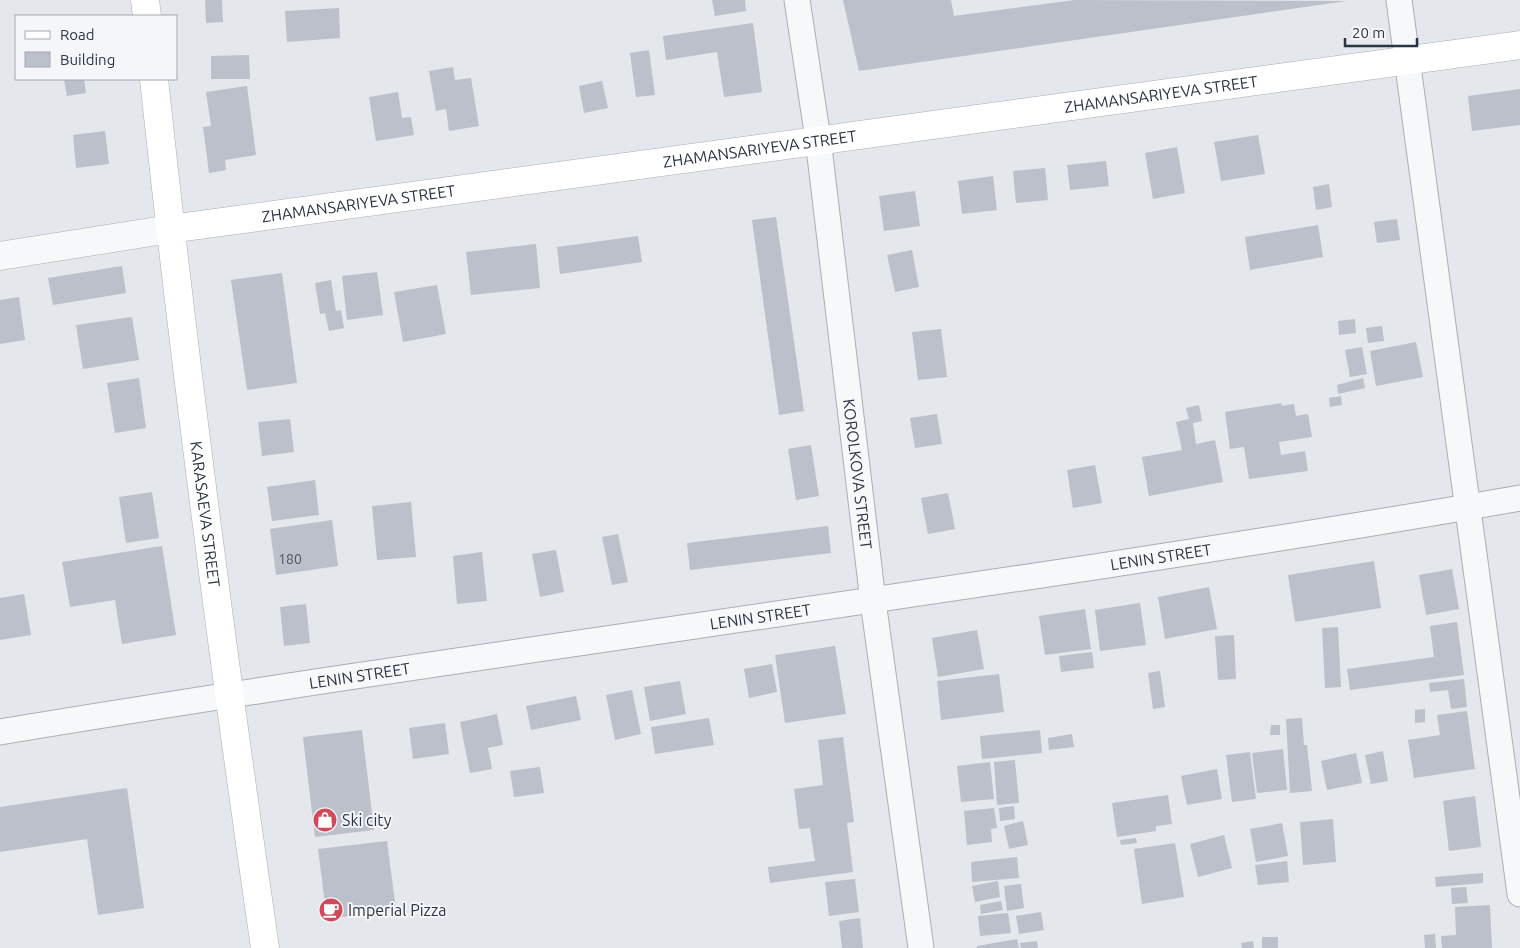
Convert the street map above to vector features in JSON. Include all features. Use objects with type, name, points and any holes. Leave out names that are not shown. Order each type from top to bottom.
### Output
[{"type":"main road","points":[[145,0],[147,15]]},
{"type":"main road","name":"ZHAMANSARIYEVA STREET","points":[[170,229],[818,139],[1520,45]]},
{"type":"main road","name":"KARASAEVA STREET","points":[[154,80],[170,229],[228,694],[265,948]]},
{"type":"street","name":"KOROLKOVA STREET","points":[[797,0],[818,139],[873,601],[921,948]]},
{"type":"street","points":[[1399,0],[1520,894]]},
{"type":"street","name":"ZHAMANSARIYEVA STREET","points":[[0,256],[170,229]]},
{"type":"street","name":"LENIN STREET","points":[[0,732],[228,694],[873,601],[1467,508],[1520,498]]},
{"type":"building","points":[[205,0],[222,0],[223,22],[206,23]]},
{"type":"building","points":[[712,0],[745,0],[746,11],[715,16]]},
{"type":"building","points":[[843,0],[951,0],[954,16],[1075,0],[1347,1],[859,71]]},
{"type":"building","points":[[339,8],[340,38],[287,42],[285,11]]},
{"type":"building","points":[[753,23],[762,92],[724,97],[717,52],[666,60],[663,36]]},
{"type":"building","points":[[649,50],[655,95],[636,97],[630,53]]},
{"type":"building","points":[[249,55],[250,79],[211,79],[211,56]]},
{"type":"building","points":[[453,67],[455,80],[471,78],[479,126],[449,131],[446,109],[436,111],[429,71]]},
{"type":"building","points":[[64,80],[84,80],[86,93],[67,96]]},
{"type":"building","points":[[602,81],[608,108],[584,113],[579,86]]},
{"type":"building","points":[[247,86],[256,155],[225,160],[226,170],[209,173],[203,127],[211,126],[206,92]]},
{"type":"building","points":[[1520,89],[1520,125],[1472,131],[1468,96]]},
{"type":"building","points":[[398,92],[402,118],[411,117],[414,135],[376,141],[369,97]]},
{"type":"building","points":[[105,131],[109,164],[76,168],[73,135]]},
{"type":"building","points":[[1258,135],[1265,174],[1221,181],[1214,142]]},
{"type":"building","points":[[1177,147],[1185,193],[1153,199],[1145,153]]},
{"type":"building","points":[[1106,161],[1109,186],[1070,190],[1067,165]]},
{"type":"building","points":[[1045,168],[1048,200],[1016,203],[1013,171]]},
{"type":"building","points":[[993,176],[997,210],[962,214],[958,181]]},
{"type":"building","points":[[1329,184],[1332,207],[1316,210],[1313,187]]},
{"type":"building","points":[[915,191],[920,226],[884,231],[879,196]]},
{"type":"building","points":[[776,217],[804,411],[779,415],[752,220]]},
{"type":"building","points":[[1397,219],[1400,240],[1377,243],[1374,222]]},
{"type":"building","points":[[1318,225],[1323,257],[1250,270],[1245,237]]},
{"type":"building","points":[[638,236],[642,262],[560,274],[557,247]]},
{"type":"building","points":[[536,244],[540,288],[471,295],[466,252]]},
{"type":"building","points":[[912,250],[919,287],[895,292],[887,255]]},
{"type":"building","points":[[122,266],[126,293],[53,305],[48,278]]},
{"type":"building","points":[[377,272],[383,315],[347,320],[342,276]]},
{"type":"building","points":[[282,273],[297,383],[247,390],[231,280]]},
{"type":"building","points":[[331,280],[336,311],[341,310],[344,328],[329,331],[325,313],[320,314],[315,283]]},
{"type":"building","points":[[437,285],[446,334],[403,342],[394,292]]},
{"type":"building","points":[[19,297],[25,340],[0,344],[0,300]]},
{"type":"building","points":[[132,317],[139,360],[83,369],[76,325]]},
{"type":"building","points":[[1355,319],[1356,333],[1339,335],[1338,321]]},
{"type":"building","points":[[1382,326],[1384,341],[1368,343],[1366,328]]},
{"type":"building","points":[[941,329],[947,377],[918,380],[912,332]]},
{"type":"building","points":[[1416,342],[1423,377],[1376,386],[1370,351]]},
{"type":"building","points":[[1362,347],[1367,374],[1350,377],[1345,350]]},
{"type":"building","points":[[139,378],[146,428],[115,433],[107,383]]},
{"type":"building","points":[[1363,378],[1365,388],[1338,394],[1337,385]]},
{"type":"building","points":[[1341,396],[1342,405],[1330,407],[1329,398]]},
{"type":"building","points":[[1281,403],[1282,406],[1294,404],[1296,416],[1308,414],[1312,437],[1279,442],[1281,455],[1305,451],[1308,471],[1249,479],[1244,447],[1230,449],[1225,412]]},
{"type":"building","points":[[1199,405],[1202,421],[1193,423],[1196,444],[1215,440],[1223,482],[1149,496],[1142,457],[1182,450],[1176,422],[1189,419],[1186,408]]},
{"type":"building","points":[[937,414],[942,444],[915,448],[910,418]]},
{"type":"building","points":[[290,419],[294,452],[262,456],[258,422]]},
{"type":"building","points":[[811,445],[819,496],[796,500],[788,449]]},
{"type":"building","points":[[1095,465],[1102,503],[1073,508],[1067,470]]},
{"type":"building","points":[[315,480],[319,515],[272,521],[267,487]]},
{"type":"building","points":[[152,492],[159,538],[126,543],[119,497]]},
{"type":"building","points":[[948,493],[955,529],[928,534],[921,498]]},
{"type":"building","points":[[411,502],[416,557],[377,560],[372,506]]},
{"type":"building","points":[[332,520],[338,566],[276,575],[270,529]]},
{"type":"building","points":[[828,526],[831,553],[690,570],[687,543]]},
{"type":"building","points":[[618,534],[628,582],[612,585],[602,537]]},
{"type":"building","points":[[162,546],[176,635],[122,644],[115,600],[70,607],[62,562]]},
{"type":"building","points":[[556,550],[564,592],[540,597],[532,554]]},
{"type":"building","points":[[482,552],[487,601],[457,604],[453,556]]},
{"type":"building","points":[[1374,561],[1381,608],[1295,622],[1288,575]]},
{"type":"building","points":[[1452,569],[1459,609],[1426,615],[1419,575]]},
{"type":"building","points":[[1209,587],[1217,629],[1165,639],[1158,597]]},
{"type":"building","points":[[24,594],[31,635],[0,640],[0,598]]},
{"type":"building","points":[[1140,603],[1146,645],[1100,651],[1095,610]]},
{"type":"building","points":[[306,604],[310,643],[284,646],[280,607]]},
{"type":"building","points":[[1085,609],[1091,649],[1045,655],[1039,616]]},
{"type":"building","points":[[1457,622],[1464,675],[1350,690],[1347,669],[1434,657],[1430,626]]},
{"type":"building","points":[[1338,627],[1341,687],[1325,688],[1322,628]]},
{"type":"building","points":[[977,630],[984,669],[938,677],[932,638]]},
{"type":"building","points":[[1234,635],[1236,679],[1218,680],[1215,636]]},
{"type":"building","points":[[835,646],[846,714],[785,723],[775,655]]},
{"type":"building","points":[[1092,652],[1094,668],[1061,672],[1059,656]]},
{"type":"building","points":[[772,664],[777,692],[749,698],[744,669]]},
{"type":"building","points":[[1160,671],[1165,707],[1153,709],[1148,673]]},
{"type":"building","points":[[999,674],[1004,712],[941,720],[937,681]]},
{"type":"building","points":[[1464,679],[1467,707],[1451,709],[1448,690],[1430,692],[1429,683]]},
{"type":"building","points":[[680,681],[686,714],[650,721],[644,687]]},
{"type":"building","points":[[632,690],[641,734],[615,740],[606,695]]},
{"type":"building","points":[[576,696],[581,720],[531,730],[526,706]]},
{"type":"building","points":[[1425,709],[1425,722],[1415,723],[1415,710]]},
{"type":"building","points":[[1467,711],[1475,769],[1414,778],[1408,740],[1440,735],[1437,715]]},
{"type":"building","points":[[497,714],[503,745],[488,748],[492,769],[470,773],[460,722]]},
{"type":"building","points":[[709,718],[714,745],[655,754],[651,727]]},
{"type":"building","points":[[1302,718],[1304,745],[1307,745],[1312,791],[1290,793],[1286,719]]},
{"type":"building","points":[[445,723],[449,754],[413,759],[409,728]]},
{"type":"building","points":[[1271,725],[1280,725],[1280,735],[1270,735]]},
{"type":"building","points":[[362,730],[374,830],[315,837],[303,737]]},
{"type":"building","points":[[1040,730],[1042,753],[982,759],[980,736]]},
{"type":"building","points":[[1072,734],[1074,747],[1049,750],[1048,738]]},
{"type":"building","points":[[843,737],[854,822],[847,823],[853,872],[770,883],[768,867],[815,861],[810,828],[799,829],[794,789],[823,785],[818,740]]},
{"type":"building","points":[[1283,749],[1287,790],[1257,793],[1252,753]]},
{"type":"building","points":[[1383,751],[1388,781],[1371,784],[1365,755]]},
{"type":"building","points":[[1250,752],[1256,799],[1232,802],[1226,755]]},
{"type":"building","points":[[1356,753],[1362,783],[1327,790],[1321,761]]},
{"type":"building","points":[[1015,760],[1019,803],[997,805],[994,762]]},
{"type":"building","points":[[990,762],[994,799],[961,802],[957,766]]},
{"type":"building","points":[[540,767],[544,793],[514,797],[510,771]]},
{"type":"building","points":[[1217,769],[1222,799],[1187,805],[1181,776]]},
{"type":"building","points":[[127,788],[144,908],[98,915],[87,839],[0,852],[0,807]]},
{"type":"building","points":[[1168,795],[1172,824],[1156,826],[1156,831],[1117,837],[1112,803]]},
{"type":"building","points":[[1475,796],[1481,847],[1449,851],[1443,801]]},
{"type":"building","points":[[1014,806],[1015,819],[1000,821],[999,808]]},
{"type":"building","points":[[994,808],[997,828],[991,829],[992,842],[967,845],[964,811]]},
{"type":"building","points":[[1333,819],[1336,862],[1303,865],[1300,822]]},
{"type":"building","points":[[1023,821],[1028,845],[1009,849],[1004,826]]},
{"type":"building","points":[[1282,823],[1288,856],[1256,862],[1250,829]]},
{"type":"building","points":[[1224,835],[1232,868],[1198,877],[1190,844]]},
{"type":"building","points":[[1136,838],[1137,843],[1121,845],[1120,840]]},
{"type":"building","points":[[387,841],[396,910],[327,919],[318,849]]},
{"type":"building","points":[[1175,843],[1184,897],[1142,904],[1134,849]]},
{"type":"building","points":[[1017,857],[1019,878],[972,882],[971,862]]},
{"type":"building","points":[[1287,861],[1289,882],[1258,885],[1255,865]]},
{"type":"building","points":[[1483,873],[1483,883],[1436,887],[1435,877]]},
{"type":"building","points":[[855,879],[859,912],[829,916],[825,882]]},
{"type":"building","points":[[998,881],[1000,897],[975,902],[972,886]]},
{"type":"building","points":[[1021,884],[1024,908],[1007,911],[1004,886]]},
{"type":"building","points":[[1466,887],[1468,903],[1452,904],[1451,888]]},
{"type":"building","points":[[1001,901],[1003,910],[981,914],[980,905]]},
{"type":"building","points":[[1490,905],[1492,948],[1442,948],[1441,936],[1456,935],[1455,907]]},
{"type":"building","points":[[1041,912],[1044,930],[1019,934],[1016,916]]},
{"type":"building","points":[[1008,913],[1011,933],[980,936],[978,916]]},
{"type":"building","points":[[860,918],[863,948],[842,948],[839,921]]},
{"type":"building","points":[[1435,934],[1436,948],[1425,948],[1424,935]]},
{"type":"building","points":[[1262,937],[1278,937],[1278,948],[1262,948]]},
{"type":"building","points":[[1017,939],[1019,948],[977,948],[977,946]]},
{"type":"building","points":[[1037,941],[1038,948],[1021,948],[1020,943]]},
{"type":"building","points":[[1253,941],[1254,948],[1242,948],[1241,943]]},
{"type":"place","name":"Ski city","points":[[325,820]]},
{"type":"place","name":"Imperial Pizza","points":[[331,910]]}]
